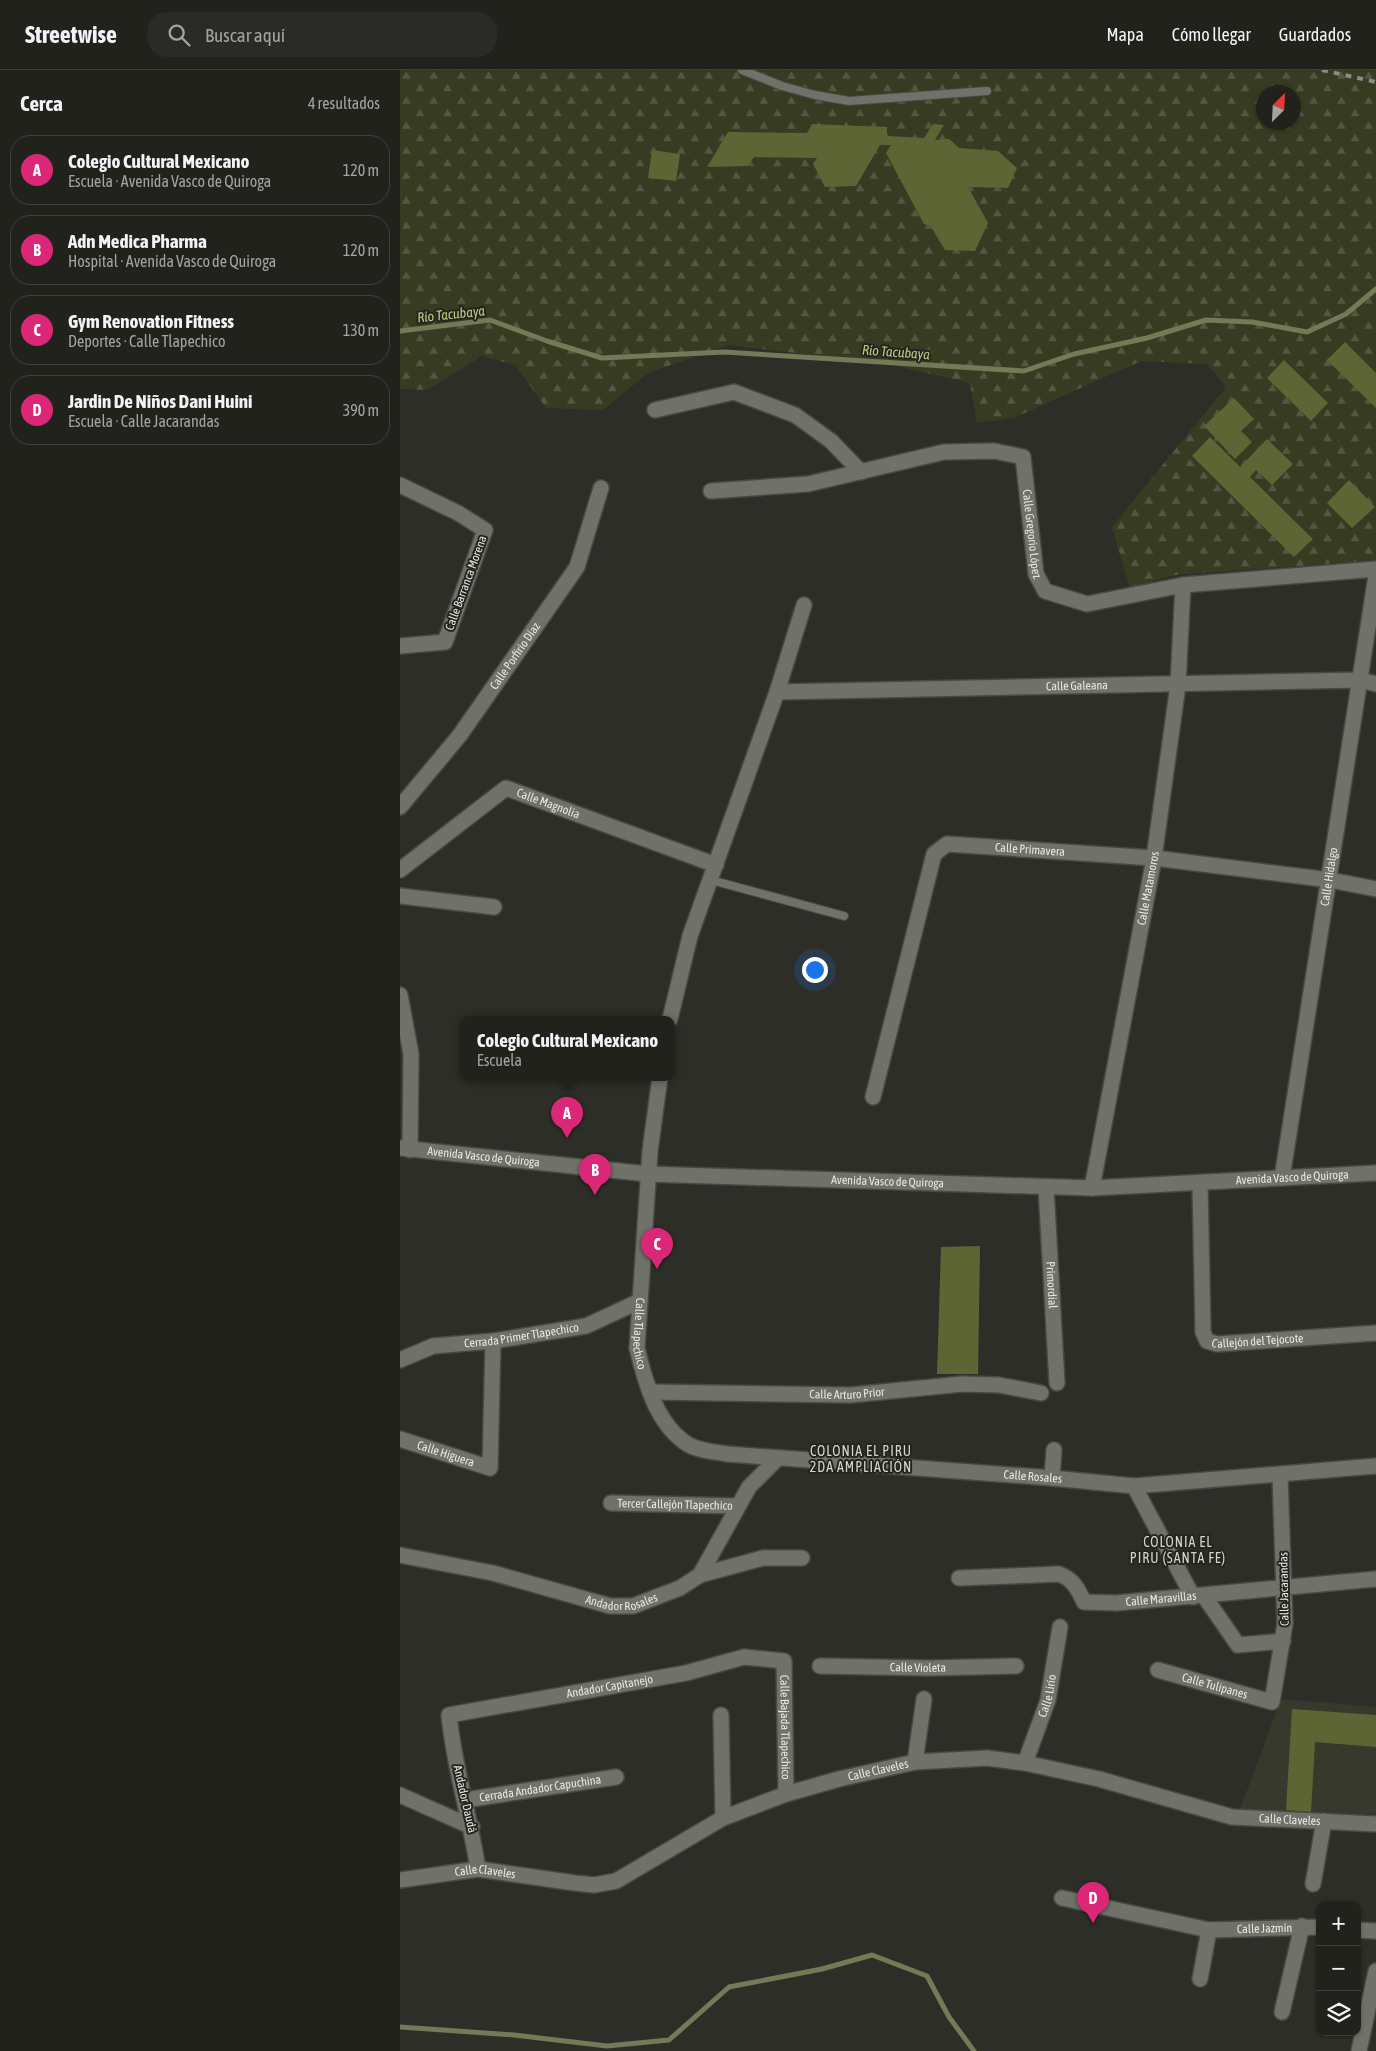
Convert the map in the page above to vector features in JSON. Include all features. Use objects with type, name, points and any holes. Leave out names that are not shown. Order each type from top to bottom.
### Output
[{"type":"street","points":[[656,410],[734,392],[795,415],[831,441],[861,472]]},
{"type":"street","name":"Calle Gregorio López","points":[[710,491],[808,484],[944,452],[994,451],[1023,457],[1036,574],[1046,591],[1087,604],[1183,585],[1376,569]]},
{"type":"street","name":"Calle Barranca Morena","points":[[400,486],[458,513],[485,530],[445,642],[400,646]]},
{"type":"street","name":"Calle Porfirio Díaz","points":[[400,807],[460,735],[577,567],[601,488]]},
{"type":"street","name":"Calle Hidalgo","points":[[1282,1178],[1330,880],[1369,682],[1376,576]]},
{"type":"street","name":"Calle Matamoros","points":[[1092,1188],[1154,858],[1178,686],[1183,585]]},
{"type":"street","points":[[671,1016],[690,936],[777,692],[804,605]]},
{"type":"street","name":"Calle Galeana","points":[[777,692],[1369,682]]},
{"type":"street","name":"Calle Magnolia","points":[[400,870],[506,788],[716,865]]},
{"type":"street","name":"Calle Primavera","points":[[873,1097],[934,854],[947,844],[1154,858],[1330,880],[1376,889]]},
{"type":"street","points":[[400,896],[494,907]]},
{"type":"street","points":[[400,995],[411,1054],[405,1149]]},
{"type":"street","points":[[648,1174],[660,1081]]},
{"type":"street","name":"Avenida Vasco de Quiroga","points":[[405,1149],[648,1174],[1092,1188],[1376,1172]]},
{"type":"street","name":"Calle Tlapechico","points":[[648,1174],[637,1348],[643,1374],[662,1416],[673,1433],[691,1446]]},
{"type":"street","name":"Callejón del Tejocote","points":[[1200,1183],[1203,1332],[1207,1341],[1218,1344],[1376,1333]]},
{"type":"street","name":"Primordial","points":[[1046,1186],[1057,1383]]},
{"type":"street","name":"Cerrada Primer Tlapechico","points":[[400,1360],[433,1346],[493,1341],[586,1326],[640,1301]]},
{"type":"street","name":"Calle Higuera","points":[[400,1439],[490,1468],[493,1341]]},
{"type":"street","name":"Calle Arturo Prior","points":[[651,1392],[851,1396],[962,1384],[999,1385],[1041,1394]]},
{"type":"street","name":"Calle Rosales","points":[[691,1446],[727,1454],[1052,1478],[1134,1486],[1376,1466]]},
{"type":"street","points":[[1052,1478],[1054,1450]]},
{"type":"street","name":"Andador Rosales","points":[[400,1554],[493,1573],[610,1606],[633,1606],[680,1588],[700,1575],[749,1487],[778,1458]]},
{"type":"street","name":"Calle Jacarandas","points":[[1272,1702],[1283,1641],[1284,1589],[1280,1475]]},
{"type":"street","points":[[1134,1486],[1198,1596],[1238,1645],[1283,1641]]},
{"type":"street","name":"Tercer Callejón Tlapechico","points":[[610,1504],[738,1506]]},
{"type":"street","points":[[700,1575],[763,1558],[802,1558]]},
{"type":"street","name":"Calle Maravillas","points":[[959,1578],[1059,1574],[1065,1576],[1077,1586],[1084,1602],[1116,1603],[1284,1589],[1376,1579]]},
{"type":"street","name":"Calle Lirio","points":[[1025,1763],[1048,1700],[1060,1627]]},
{"type":"street","name":"Andador Capitanejo","points":[[451,1730],[449,1714],[686,1673],[744,1657],[784,1661]]},
{"type":"street","name":"Calle Bajada Tlapechico","points":[[784,1661],[786,1794]]},
{"type":"street","name":"Calle Violeta","points":[[820,1666],[929,1668],[1016,1666]]},
{"type":"street","name":"Calle Tulipanes","points":[[1158,1670],[1272,1702]]},
{"type":"street","points":[[915,1762],[924,1699]]},
{"type":"street","points":[[721,1715],[723,1818]]},
{"type":"street","name":"Andador Daudá","points":[[451,1730],[472,1827],[478,1869]]},
{"type":"street","name":"Calle Claveles","points":[[400,1880],[478,1869],[594,1885],[616,1881],[723,1818],[786,1794],[915,1762],[987,1758],[1025,1763],[1145,1791],[1232,1817],[1376,1824]]},
{"type":"street","name":"Cerrada Andador Capuchina","points":[[465,1800],[616,1777]]},
{"type":"street","points":[[400,1795],[472,1827]]},
{"type":"street","points":[[1313,1884],[1324,1821]]},
{"type":"street","name":"Calle Jazmín","points":[[1062,1898],[1209,1930],[1316,1927]]},
{"type":"street","points":[[1282,2012],[1302,1926]]},
{"type":"street","points":[[1200,1979],[1209,1930]]},
{"type":"street","points":[[1361,1930],[1376,1931]]},
{"type":"street","points":[[1359,2051],[1376,1970]]},
{"type":"lane","points":[[742,70],[782,86],[849,101],[987,91]]},
{"type":"lane","points":[[710,880],[844,916]]},
{"type":"shaded area","points":[[1281,1699],[1376,1707],[1376,1814],[1239,1812]]},
{"type":"green space","points":[[400,70],[1376,70],[1376,560],[1175,575],[1130,588],[1112,527],[1226,387],[1207,364],[1141,361],[1014,418],[977,423],[970,383],[887,364],[728,345],[648,373],[603,410],[546,408],[515,365],[481,356],[428,390],[400,389]]},
{"type":"building","points":[[812,124],[887,127],[887,136],[924,138],[933,124],[944,125],[935,140],[949,139],[959,148],[998,151],[1017,168],[1008,188],[968,187],[988,223],[975,251],[945,250],[930,225],[924,224],[886,153],[891,145],[880,145],[856,186],[825,187],[813,164],[817,158],[754,157],[747,166],[707,167],[728,132],[807,133]]},
{"type":"building","points":[[652,150],[680,154],[676,181],[648,178]]},
{"type":"building","points":[[1345,342],[1376,373],[1376,408],[1327,360]]},
{"type":"building","points":[[1284,360],[1328,403],[1311,421],[1267,378]]},
{"type":"building","points":[[1234,398],[1254,419],[1241,431],[1252,442],[1235,459],[1204,426]]},
{"type":"building","points":[[1210,437],[1240,467],[1267,439],[1293,464],[1272,485],[1256,470],[1250,477],[1313,539],[1294,557],[1192,456]]},
{"type":"building","points":[[1349,480],[1375,507],[1352,528],[1327,503]]},
{"type":"building","points":[[980,1246],[978,1374],[937,1374],[941,1247]]},
{"type":"building","points":[[1292,1709],[1376,1715],[1376,1747],[1315,1742],[1311,1812],[1286,1810]]},
{"type":"waterway","name":"Río Tacubaya","points":[[400,331],[490,320],[547,341],[602,358],[724,352],[1024,371],[1074,354],[1147,338],[1206,320],[1252,322],[1307,332],[1346,314],[1376,289]]},
{"type":"waterway","points":[[400,2027],[514,2035],[607,2046],[669,2040],[729,1987],[822,1969],[872,1955],[927,1976],[949,2017],[974,2051]]},
{"type":"railway","points":[[1322,70],[1376,82]]},
{"type":"place","name":"Colegio Cultural Mexicano","points":[[567,1138]]},
{"type":"place","name":"Adn Medica Pharma","points":[[595,1195]]},
{"type":"place","name":"Gym Renovation Fitness","points":[[657,1269]]},
{"type":"place","name":"Jardin De Niños Dani Huini","points":[[1093,1923]]},
{"type":"district","name":"COLONIA EL PIRU 2DA AMPLIACIÓN","points":[[861,1459]]},
{"type":"district","name":"COLONIA EL PIRU (SANTA FE)","points":[[1178,1550]]}]
